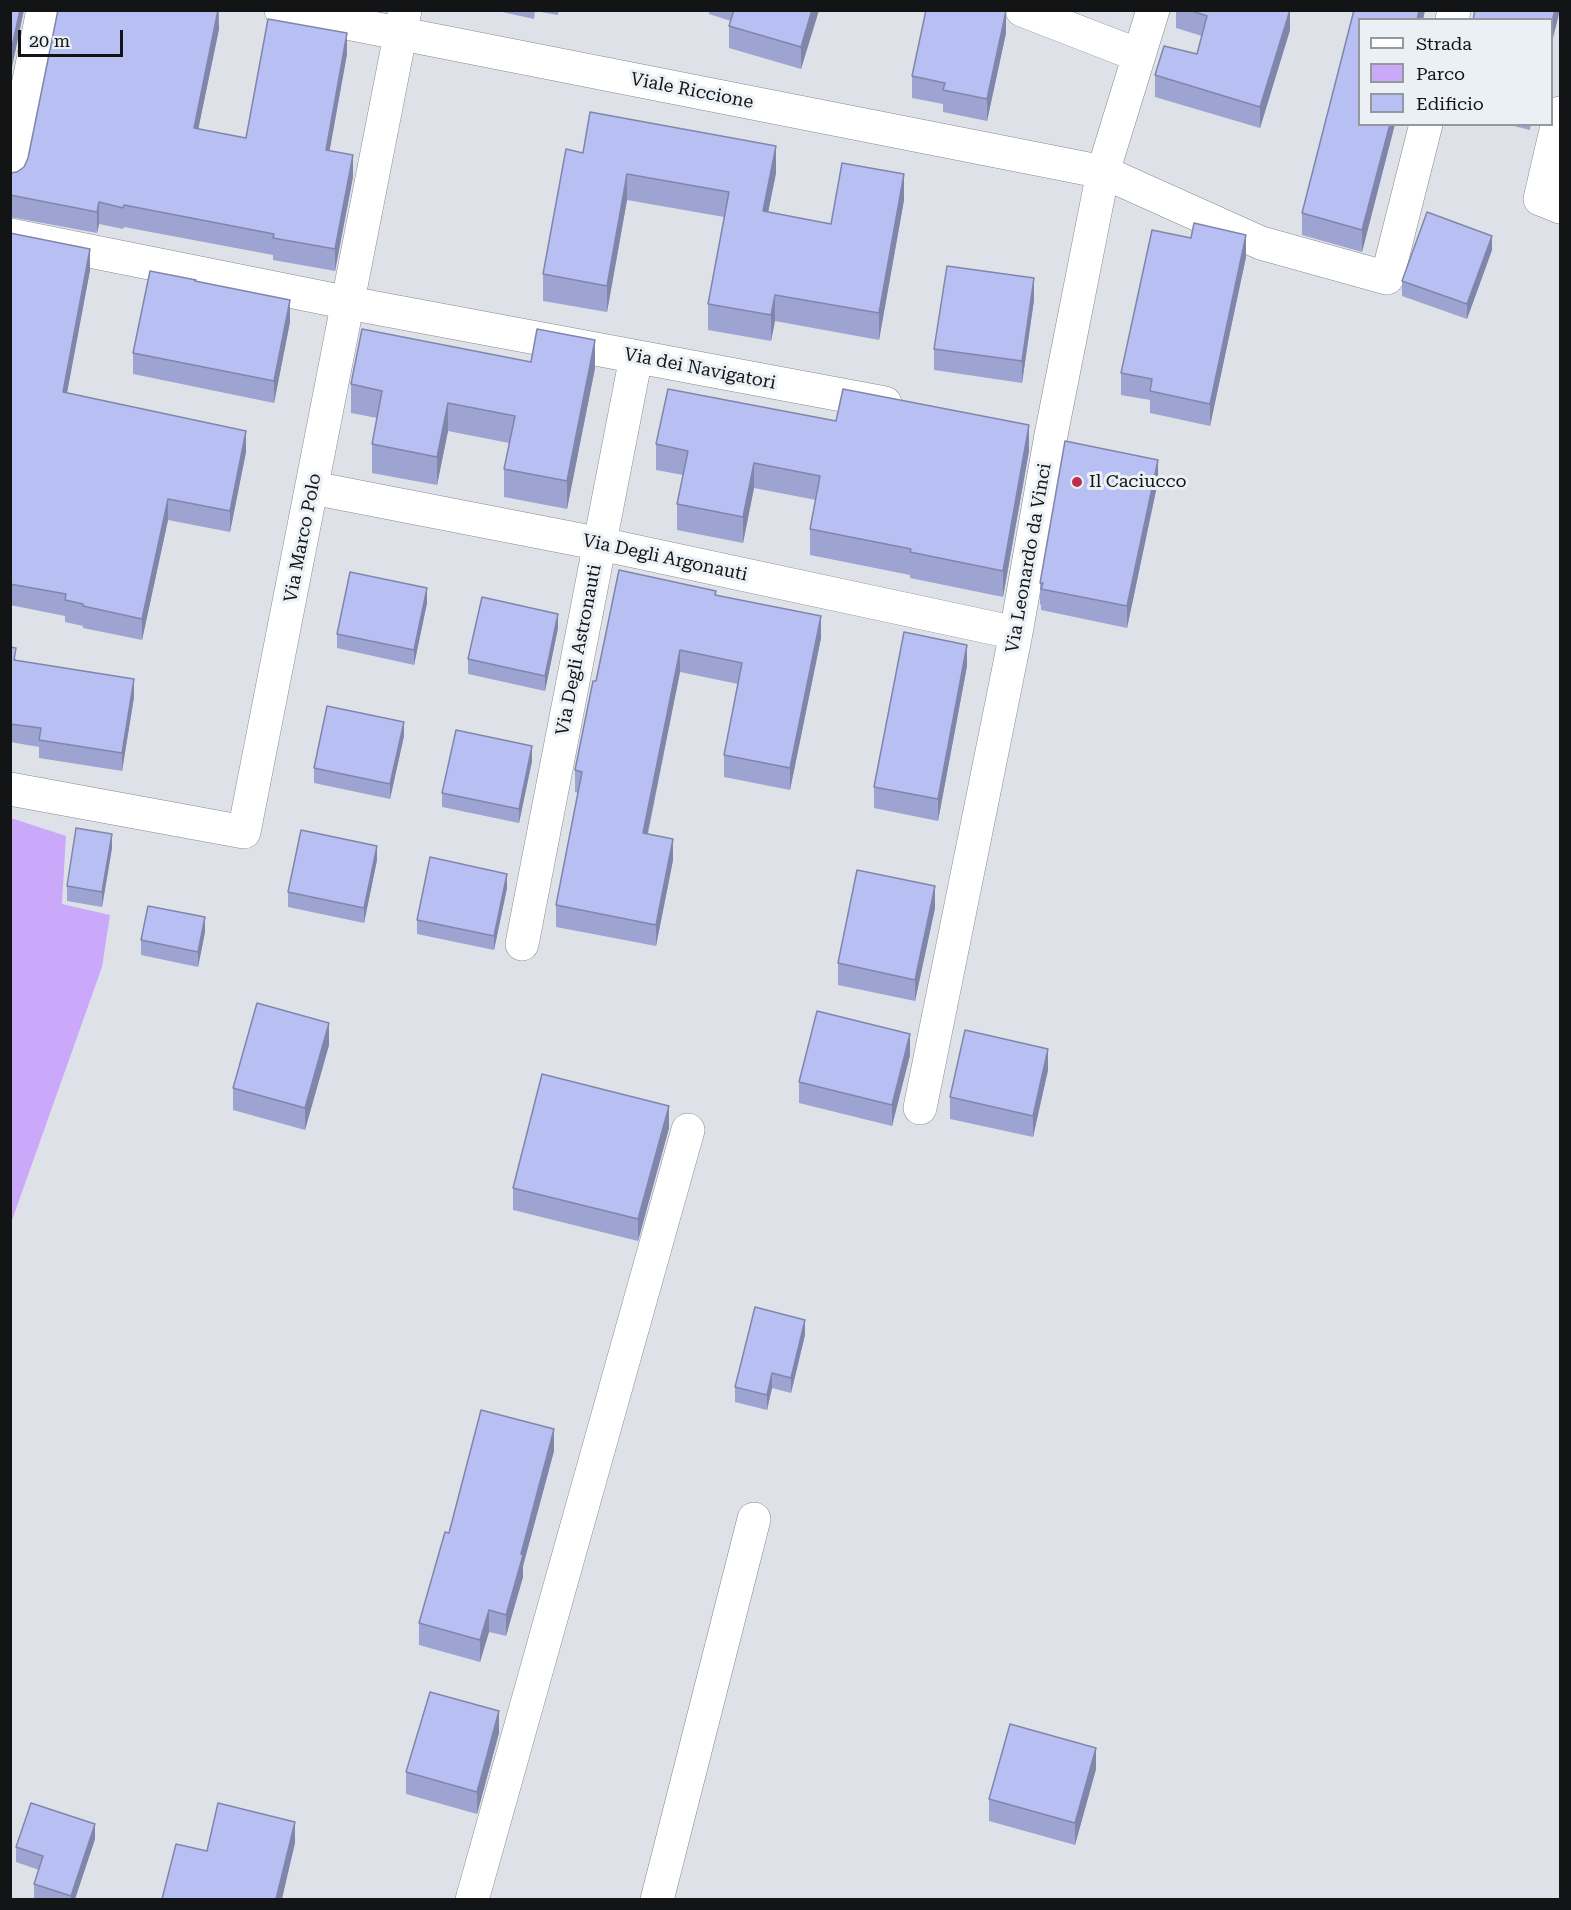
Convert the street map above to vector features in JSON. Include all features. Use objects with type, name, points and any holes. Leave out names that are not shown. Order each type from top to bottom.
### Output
[{"type":"street","points":[[10,176],[43,10]]},
{"type":"street","name":"Viale Riccione","points":[[281,10],[402,22],[1103,172],[1261,243],[1387,278],[1425,126]]},
{"type":"street","points":[[1023,10],[1138,55]]},
{"type":"street","name":"Via Leonardo da Vinci","points":[[920,1108],[1016,633],[1103,172],[1153,10]]},
{"type":"street","name":"Via Marco Polo","points":[[10,789],[244,832],[313,488],[402,22]]},
{"type":"street","points":[[1560,113],[1540,200],[1560,207]]},
{"type":"street","name":"Via dei Navigatori","points":[[10,235],[349,303],[913,409]]},
{"type":"street","name":"Via Degli Astronauti","points":[[522,944],[636,357]]},
{"type":"street","points":[[1017,428],[1052,435]]},
{"type":"street","name":"Via Degli Argonauti","points":[[313,488],[600,544],[1016,633]]},
{"type":"street","points":[[472,1899],[688,1130]]},
{"type":"street","points":[[657,1899],[754,1519]]},
{"type":"green space","points":[[11,818],[66,836],[62,904],[110,915],[102,967],[11,1223]]},
{"type":"building","points":[[10,10],[20,10],[10,56]]},
{"type":"building","points":[[58,10],[218,10],[194,128],[246,138],[268,19],[347,33],[326,150],[353,155],[335,249],[273,238],[274,234],[124,205],[123,208],[99,202],[97,212],[10,195],[10,173],[17,172],[24,167],[28,158]]},
{"type":"building","points":[[734,10],[812,10],[801,47],[729,26]]},
{"type":"building","points":[[926,10],[1006,11],[987,99],[943,90],[945,83],[912,76]]},
{"type":"building","points":[[1189,10],[1290,10],[1260,107],[1155,75],[1164,46],[1197,54],[1207,16]]},
{"type":"building","points":[[1354,10],[1419,10],[1417,18],[1358,18],[1358,126],[1389,126],[1362,230],[1302,213]]},
{"type":"building","points":[[1475,10],[1555,10],[1553,18],[1473,18]]},
{"type":"building","points":[[590,112],[776,146],[763,211],[831,224],[842,163],[904,174],[879,313],[775,295],[771,315],[708,304],[729,192],[627,174],[607,286],[543,274],[566,149],[583,153]]},
{"type":"building","points":[[1427,212],[1492,236],[1467,304],[1402,281]]},
{"type":"building","points":[[1194,223],[1246,235],[1210,404],[1150,391],[1152,379],[1121,373],[1152,230],[1191,238]]},
{"type":"building","points":[[10,233],[90,249],[63,392],[246,431],[230,511],[168,499],[142,619],[83,606],[83,604],[65,600],[66,594],[10,584]]},
{"type":"building","points":[[947,266],[1034,278],[1022,361],[934,349]]},
{"type":"building","points":[[150,271],[290,300],[274,381],[133,353]]},
{"type":"building","points":[[362,329],[531,362],[537,329],[595,340],[567,481],[504,469],[515,416],[448,403],[437,457],[372,444],[382,391],[351,384]]},
{"type":"building","points":[[668,389],[836,421],[843,389],[1029,425],[1003,571],[910,552],[911,549],[810,529],[820,476],[754,463],[743,517],[677,504],[688,451],[656,444]]},
{"type":"building","points":[[1065,441],[1158,460],[1127,606],[1041,589],[1043,583],[1040,583]]},
{"type":"building","points":[[619,570],[716,591],[715,595],[821,616],[790,768],[724,755],[742,663],[680,650],[643,833],[673,839],[656,925],[556,905],[582,772],[575,770]]},
{"type":"building","points":[[350,572],[427,588],[414,650],[337,634]]},
{"type":"building","points":[[482,597],[558,614],[545,676],[468,659]]},
{"type":"building","points":[[904,632],[967,645],[938,799],[874,787]]},
{"type":"building","points":[[10,647],[16,648],[14,660],[134,679],[122,753],[39,740],[41,728],[10,724]]},
{"type":"building","points":[[327,706],[404,722],[390,784],[314,768]]},
{"type":"building","points":[[456,730],[532,746],[519,809],[442,793]]},
{"type":"building","points":[[76,828],[112,834],[102,892],[67,886]]},
{"type":"building","points":[[301,830],[377,846],[364,908],[288,892]]},
{"type":"building","points":[[430,857],[507,874],[494,936],[417,920]]},
{"type":"building","points":[[857,870],[935,886],[915,980],[838,963]]},
{"type":"building","points":[[148,906],[205,917],[198,952],[141,940]]},
{"type":"building","points":[[257,1003],[329,1023],[305,1108],[233,1088]]},
{"type":"building","points":[[817,1011],[910,1034],[892,1105],[799,1082]]},
{"type":"building","points":[[965,1030],[1048,1049],[1033,1116],[950,1097]]},
{"type":"building","points":[[542,1074],[669,1106],[638,1219],[513,1188]]},
{"type":"building","points":[[755,1307],[805,1320],[791,1378],[772,1373],[767,1395],[735,1387]]},
{"type":"building","points":[[481,1410],[554,1429],[506,1615],[489,1610],[480,1640],[419,1623],[445,1532],[449,1533]]},
{"type":"building","points":[[430,1692],[499,1711],[477,1792],[406,1772]]},
{"type":"building","points":[[1010,1724],[1096,1748],[1075,1823],[989,1799]]},
{"type":"building","points":[[31,1803],[95,1824],[71,1896],[34,1884],[43,1856],[16,1847]]},
{"type":"building","points":[[218,1803],[295,1822],[276,1899],[162,1899],[176,1844],[207,1851]]},
{"type":"place","name":"Il Caciucco","points":[[1077,482]]}]
